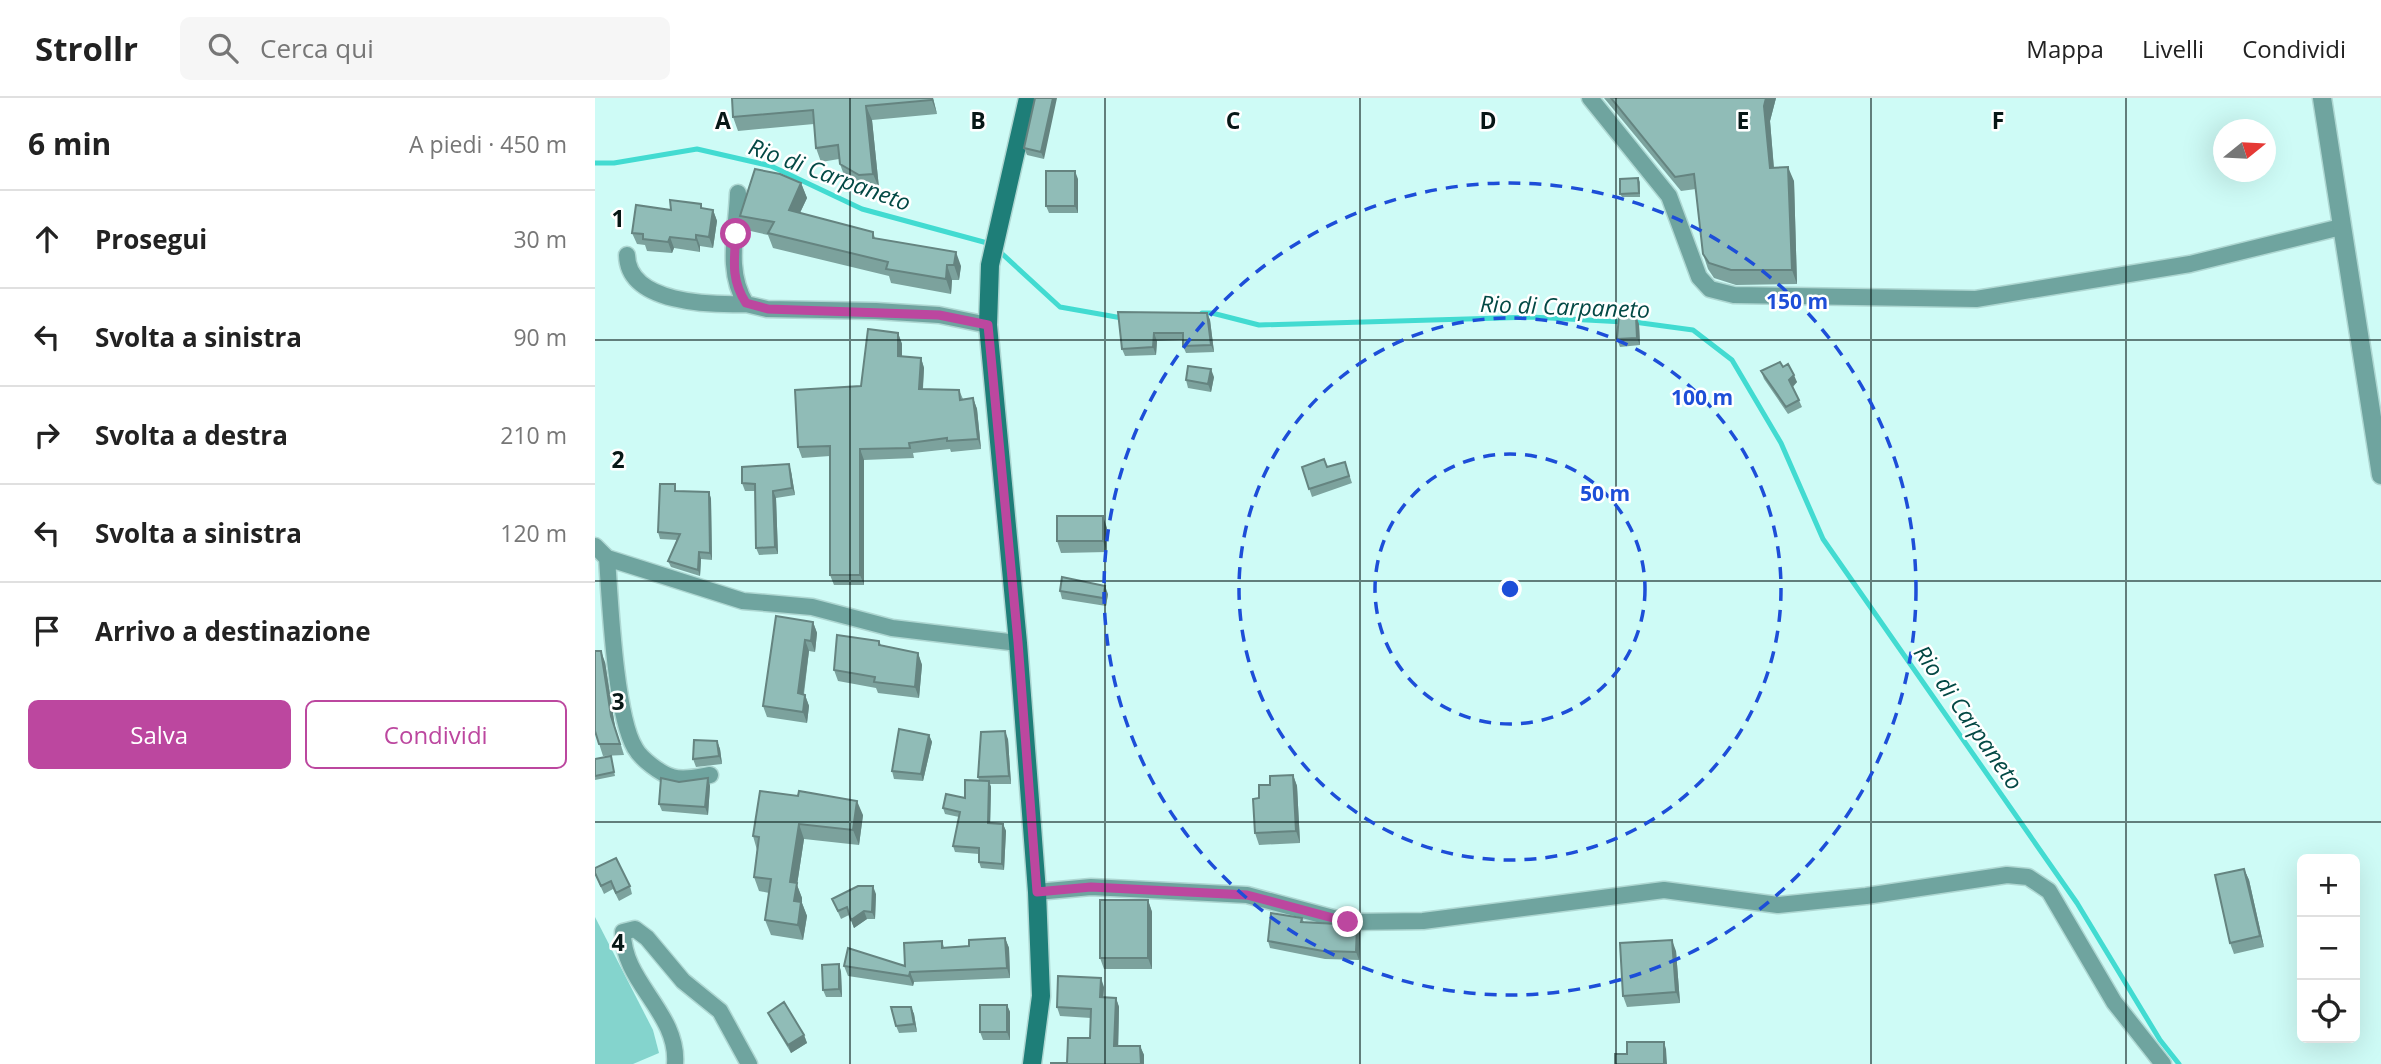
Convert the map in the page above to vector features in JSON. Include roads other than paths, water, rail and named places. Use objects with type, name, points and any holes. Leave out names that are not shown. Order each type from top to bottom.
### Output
[{"type":"main road","points":[[1028,98],[990,265],[988,325],[1018,642],[1037,892],[1041,996],[1032,1064]]},
{"type":"street","points":[[1590,98],[1669,196],[1699,277],[1710,289],[1734,295],[1976,299],[2190,264],[2341,228]]},
{"type":"street","points":[[2322,98],[2381,475]]},
{"type":"street","points":[[738,193],[733,272],[737,289],[746,303]]},
{"type":"street","points":[[627,255],[629,270],[639,284],[648,289],[707,305],[746,303],[768,309],[939,315],[988,325]]},
{"type":"street","points":[[710,775],[671,777],[641,756],[634,747],[626,725],[601,552],[743,601],[812,607],[892,628],[1018,642]]},
{"type":"street","points":[[595,653],[616,650]]},
{"type":"street","points":[[1037,892],[1091,887],[1247,895],[1348,922],[1361,922],[1423,921],[1664,890],[1779,905],[1865,896],[2007,875],[2028,877],[2049,891],[2114,1002],[2163,1064]]},
{"type":"street","points":[[675,1064],[677,1047],[670,1028],[630,962],[623,932],[635,929],[647,938],[683,981],[720,1011],[749,1064]]},
{"type":"waterway","name":"Rio di Carpaneto","points":[[595,163],[614,163],[697,149],[771,166],[862,209],[991,244]]},
{"type":"waterway","name":"Rio di Carpaneto","points":[[998,250],[1060,307],[1122,318]]},
{"type":"waterway","name":"Rio di Carpaneto","points":[[1202,313],[1259,325],[1531,317],[1624,322]]},
{"type":"waterway","name":"Rio di Carpaneto","points":[[1634,322],[1693,330],[1732,360],[1781,443],[1823,539],[2077,903],[2160,1040],[2179,1064]]}]
